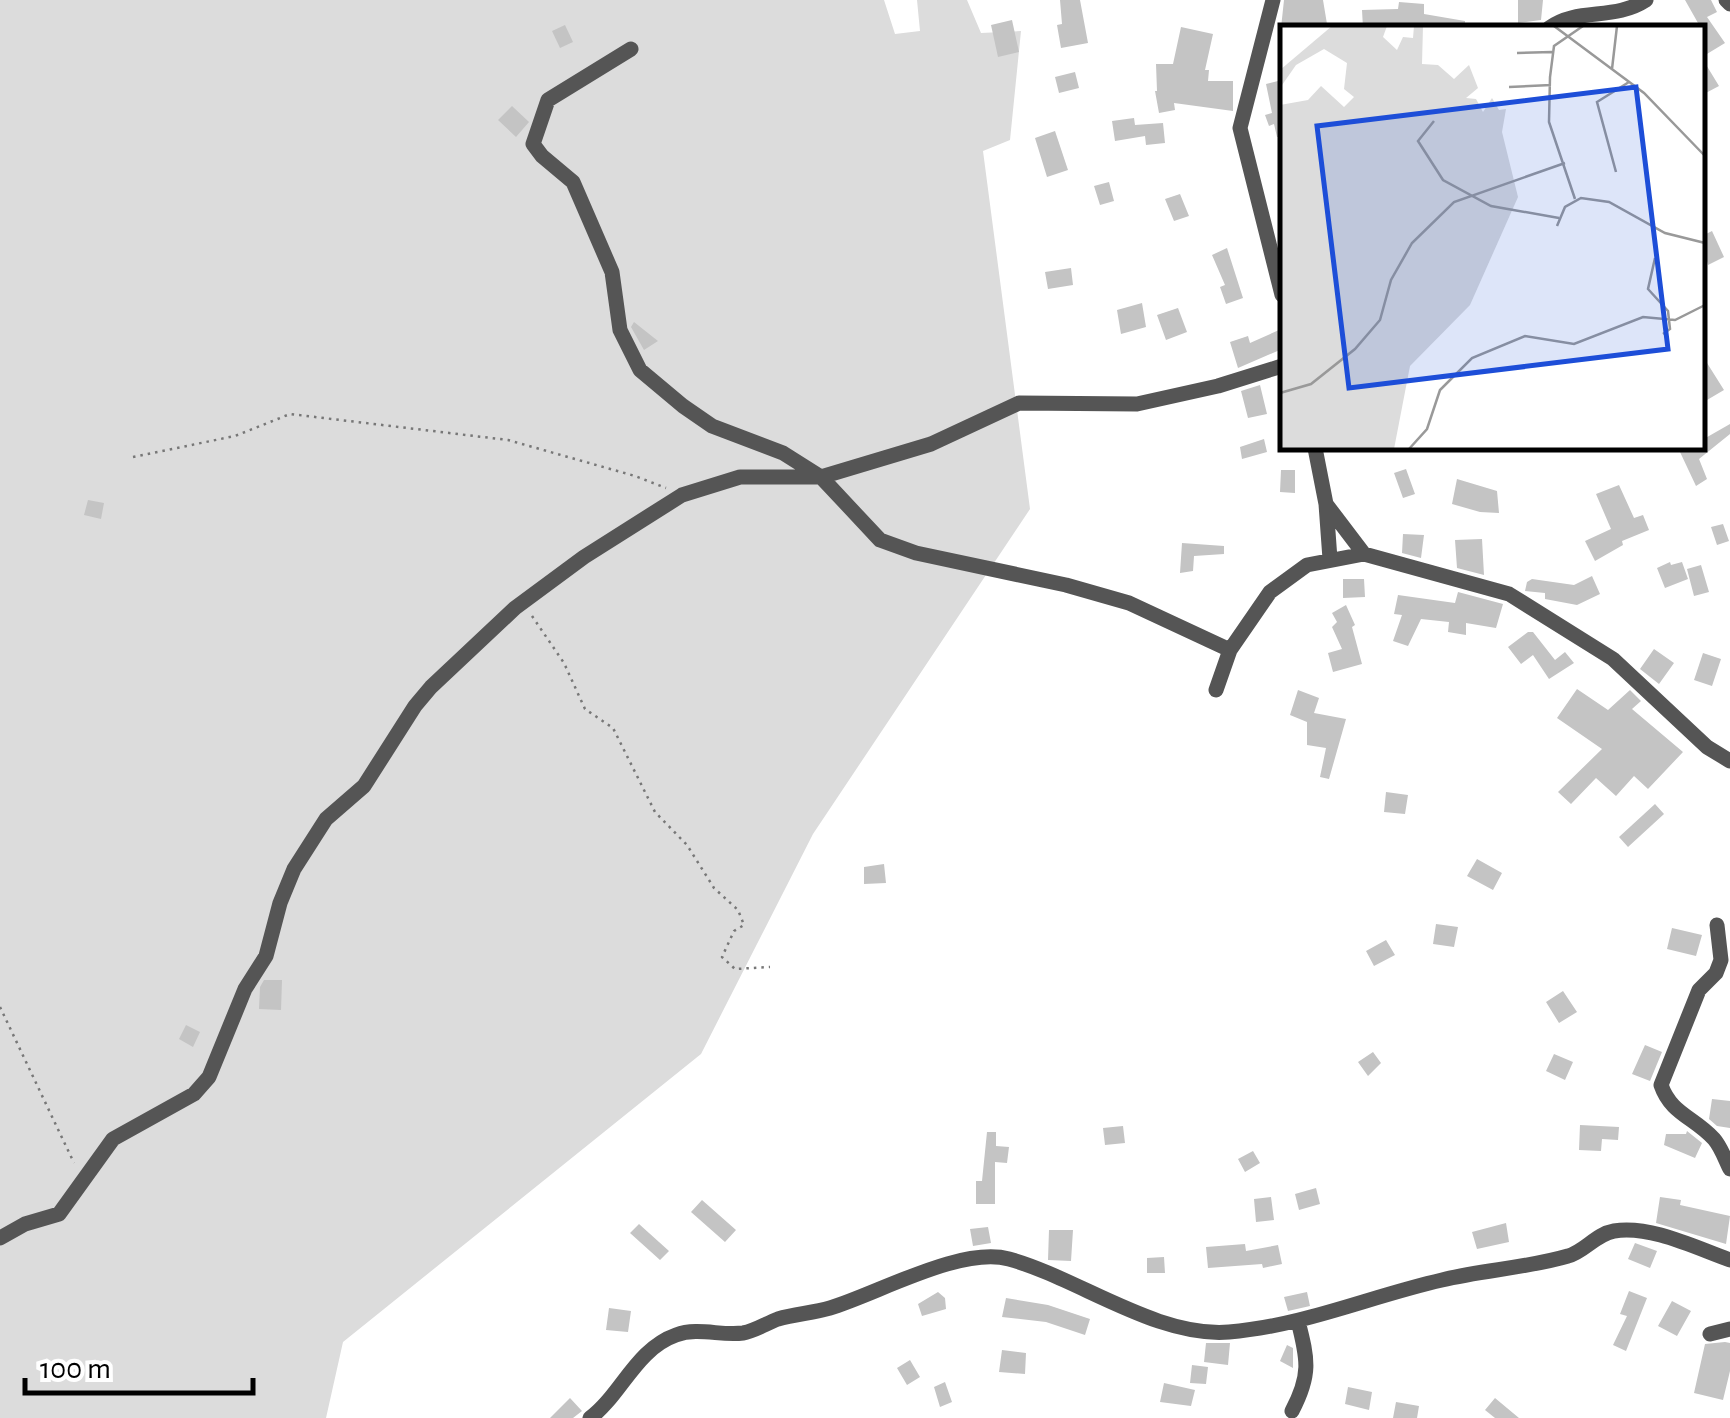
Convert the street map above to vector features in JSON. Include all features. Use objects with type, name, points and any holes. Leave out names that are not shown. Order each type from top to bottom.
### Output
[{"type":"street","points":[[1273,0],[1240,128],[1280,286]]},
{"type":"street","points":[[1553,25],[1562,18],[1628,12],[1646,0]]},
{"type":"street","points":[[631,50],[548,100],[534,144],[542,156],[573,182],[612,272],[620,330],[640,370],[712,426],[783,452],[821,478],[880,540],[916,553],[1066,584],[1129,603],[1230,650]]},
{"type":"street","points":[[0,1238],[25,1224],[59,1214],[113,1140],[194,1094],[209,1077],[245,989],[266,956],[294,869],[326,819],[364,786],[431,687],[524,602],[584,558],[682,495],[740,477],[821,478],[931,444],[1020,402],[1137,404],[1218,386],[1280,367]]},
{"type":"street","points":[[1316,450],[1330,559]]},
{"type":"street","points":[[1326,504],[1364,554]]},
{"type":"street","points":[[1216,690],[1230,650],[1270,592],[1307,564],[1364,554],[1508,594],[1613,659],[1707,747],[1730,761]]},
{"type":"street","points":[[1717,925],[1722,960],[1716,973],[1699,990],[1661,1085],[1667,1103],[1716,1141],[1730,1169]]},
{"type":"street","points":[[590,1418],[605,1407],[624,1378],[646,1355],[675,1336],[706,1331],[744,1333],[783,1318],[828,1309],[974,1255],[1006,1258],[1036,1268],[1133,1311],[1198,1331],[1228,1332],[1298,1321],[1440,1280],[1571,1256],[1592,1240],[1613,1231],[1645,1232],[1730,1260]]},
{"type":"street","points":[[1292,1411],[1306,1384],[1307,1356],[1298,1321]]},
{"type":"street","points":[[1710,1334],[1730,1330]]},
{"type":"path","points":[[133,458],[236,436],[290,414],[508,440],[636,476],[682,495]]},
{"type":"path","points":[[524,602],[564,663],[585,709],[612,728],[655,812],[687,845],[714,888],[738,910],[744,925],[734,931],[722,957],[735,969],[770,966]]},
{"type":"path","points":[[0,1008],[84,1182]]},
{"type":"shaded area","points":[[0,0],[884,0],[895,34],[920,31],[917,0],[967,0],[981,33],[1021,31],[1010,140],[983,151],[1030,509],[813,834],[701,1054],[343,1342],[326,1418],[0,1418]]},
{"type":"building","points":[[1060,0],[1080,0],[1088,43],[1061,48],[1057,25],[1062,24]]},
{"type":"building","points":[[1284,0],[1323,0],[1327,24],[1281,25]]},
{"type":"building","points":[[1518,0],[1543,0],[1541,20],[1518,23]]},
{"type":"building","points":[[1685,0],[1711,0],[1717,12],[1707,17],[1725,43],[1705,55],[1705,25],[1694,25],[1698,23]]},
{"type":"building","points":[[1399,2],[1424,4],[1424,14],[1465,21],[1465,25],[1363,25],[1362,10],[1398,9]]},
{"type":"building","points":[[1012,20],[1019,52],[998,57],[991,25]]},
{"type":"building","points":[[565,25],[573,42],[560,48],[552,31]]},
{"type":"building","points":[[1181,27],[1213,34],[1205,70],[1209,70],[1208,81],[1233,81],[1233,111],[1174,103],[1175,110],[1159,113],[1156,64],[1173,64]]},
{"type":"building","points":[[1705,63],[1719,86],[1705,93]]},
{"type":"building","points":[[1075,72],[1079,88],[1059,93],[1055,77]]},
{"type":"building","points":[[1280,80],[1280,137],[1265,115],[1272,113],[1266,84]]},
{"type":"building","points":[[512,106],[529,122],[516,137],[498,120]]},
{"type":"building","points":[[1134,118],[1135,125],[1163,123],[1165,143],[1146,145],[1145,136],[1115,141],[1112,121]]},
{"type":"building","points":[[1055,131],[1068,170],[1047,177],[1035,138]]},
{"type":"building","points":[[1109,182],[1114,201],[1100,205],[1094,186]]},
{"type":"building","points":[[1180,194],[1189,216],[1174,221],[1165,199]]},
{"type":"building","points":[[1712,231],[1724,257],[1708,265],[1705,262],[1705,234]]},
{"type":"building","points":[[1227,248],[1243,298],[1226,304],[1220,287],[1225,285],[1212,255]]},
{"type":"building","points":[[1071,268],[1073,285],[1048,289],[1045,272]]},
{"type":"building","points":[[1142,303],[1146,327],[1121,334],[1117,310]]},
{"type":"building","points":[[1178,308],[1187,332],[1166,340],[1157,315]]},
{"type":"building","points":[[634,322],[658,341],[644,350],[631,327]]},
{"type":"building","points":[[1279,330],[1280,350],[1238,368],[1230,342],[1248,336],[1250,343]]},
{"type":"building","points":[[1705,360],[1724,390],[1707,400],[1705,397]]},
{"type":"building","points":[[1260,385],[1267,414],[1248,418],[1241,391]]},
{"type":"building","points":[[1730,424],[1730,434],[1699,459],[1707,479],[1696,486],[1680,452],[1705,450],[1705,438]]},
{"type":"building","points":[[1264,439],[1267,452],[1242,459],[1240,447]]},
{"type":"building","points":[[1406,469],[1415,494],[1403,498],[1394,473]]},
{"type":"building","points":[[1281,470],[1295,470],[1295,493],[1280,492]]},
{"type":"building","points":[[1457,479],[1497,491],[1499,513],[1452,504]]},
{"type":"building","points":[[1619,485],[1634,518],[1643,515],[1649,530],[1622,541],[1623,545],[1595,561],[1585,541],[1611,529],[1596,494]]},
{"type":"building","points":[[88,500],[104,503],[101,519],[84,515]]},
{"type":"building","points":[[1723,524],[1729,541],[1717,545],[1711,527]]},
{"type":"building","points":[[1403,534],[1424,535],[1421,558],[1402,553]]},
{"type":"building","points":[[1482,539],[1484,575],[1457,568],[1455,540]]},
{"type":"building","points":[[1182,543],[1224,546],[1224,554],[1194,556],[1193,571],[1180,573]]},
{"type":"building","points":[[1682,562],[1688,579],[1665,588],[1657,568]]},
{"type":"building","points":[[1701,565],[1709,592],[1694,596],[1687,569]]},
{"type":"building","points":[[1592,576],[1600,594],[1577,605],[1545,599],[1545,593],[1525,591],[1532,579],[1574,585]]},
{"type":"building","points":[[1343,579],[1364,579],[1365,597],[1343,598]]},
{"type":"building","points":[[1458,592],[1503,604],[1496,628],[1466,623],[1466,635],[1448,632],[1449,622],[1421,619],[1408,646],[1393,641],[1402,615],[1394,614],[1398,595],[1455,603]]},
{"type":"building","points":[[1346,605],[1355,625],[1352,627],[1362,664],[1333,672],[1328,653],[1342,649],[1332,627],[1337,622],[1332,613]]},
{"type":"building","points":[[1533,632],[1555,660],[1565,652],[1574,663],[1549,679],[1533,655],[1521,664],[1508,647]]},
{"type":"building","points":[[1654,649],[1674,663],[1659,684],[1640,669]]},
{"type":"building","points":[[1703,653],[1721,659],[1712,686],[1694,680]]},
{"type":"building","points":[[1577,689],[1608,710],[1630,690],[1641,701],[1632,709],[1683,752],[1648,789],[1634,776],[1616,796],[1596,778],[1571,804],[1558,792],[1602,749],[1557,718]]},
{"type":"building","points":[[1298,690],[1319,698],[1314,713],[1346,719],[1329,779],[1320,777],[1326,748],[1307,745],[1307,722],[1290,715]]},
{"type":"building","points":[[1386,792],[1408,795],[1405,814],[1384,812]]},
{"type":"building","points":[[1655,804],[1664,814],[1628,847],[1619,837]]},
{"type":"building","points":[[1477,859],[1502,873],[1493,890],[1467,876]]},
{"type":"building","points":[[884,864],[886,883],[864,884],[864,867]]},
{"type":"building","points":[[1436,924],[1458,927],[1454,947],[1433,944]]},
{"type":"building","points":[[1672,928],[1702,935],[1696,956],[1667,949]]},
{"type":"building","points":[[1386,940],[1395,955],[1374,966],[1366,951]]},
{"type":"building","points":[[264,980],[282,980],[281,1010],[259,1009]]},
{"type":"building","points":[[1563,991],[1577,1012],[1559,1023],[1546,1002]]},
{"type":"building","points":[[186,1025],[200,1032],[193,1047],[179,1039]]},
{"type":"building","points":[[1645,1045],[1662,1052],[1650,1081],[1632,1074]]},
{"type":"building","points":[[1373,1052],[1381,1063],[1368,1076],[1358,1062]]},
{"type":"building","points":[[1554,1054],[1573,1062],[1565,1080],[1546,1071]]},
{"type":"building","points":[[1712,1099],[1730,1101],[1730,1128],[1717,1126],[1709,1119]]},
{"type":"building","points":[[1580,1125],[1619,1127],[1618,1140],[1602,1139],[1601,1151],[1579,1150]]},
{"type":"building","points":[[1123,1126],[1125,1143],[1105,1145],[1103,1128]]},
{"type":"building","points":[[1687,1131],[1702,1143],[1695,1158],[1664,1145],[1666,1134]]},
{"type":"building","points":[[987,1132],[996,1132],[996,1146],[1009,1147],[1007,1163],[995,1162],[995,1204],[976,1204],[976,1181],[982,1181]]},
{"type":"building","points":[[1253,1151],[1260,1163],[1245,1172],[1238,1159]]},
{"type":"building","points":[[1316,1188],[1320,1204],[1299,1210],[1295,1194]]},
{"type":"building","points":[[1271,1197],[1274,1220],[1256,1222],[1254,1199]]},
{"type":"building","points":[[1660,1197],[1730,1216],[1726,1244],[1656,1223]]},
{"type":"building","points":[[702,1200],[736,1230],[725,1242],[691,1212]]},
{"type":"building","points":[[1506,1223],[1509,1242],[1477,1249],[1472,1232]]},
{"type":"building","points":[[639,1224],[669,1251],[660,1260],[630,1233]]},
{"type":"building","points":[[988,1227],[991,1243],[973,1246],[970,1229]]},
{"type":"building","points":[[1049,1230],[1073,1230],[1071,1261],[1048,1260]]},
{"type":"building","points":[[1635,1243],[1657,1251],[1650,1268],[1628,1259]]},
{"type":"building","points":[[1245,1244],[1246,1251],[1278,1245],[1282,1264],[1208,1268],[1206,1247]]},
{"type":"building","points":[[1164,1257],[1165,1273],[1147,1273],[1147,1258]]},
{"type":"building","points":[[1629,1291],[1647,1298],[1626,1351],[1613,1345],[1627,1316],[1620,1314]]},
{"type":"building","points":[[938,1292],[945,1298],[946,1309],[922,1316],[918,1304]]},
{"type":"building","points":[[1307,1292],[1310,1306],[1288,1311],[1284,1297]]},
{"type":"building","points":[[1006,1298],[1048,1305],[1090,1319],[1085,1335],[1046,1322],[1002,1317]]},
{"type":"building","points":[[1672,1301],[1691,1311],[1677,1336],[1658,1326]]},
{"type":"building","points":[[609,1308],[631,1311],[628,1332],[606,1330]]},
{"type":"building","points":[[1206,1343],[1230,1343],[1228,1365],[1204,1362]]},
{"type":"building","points":[[1730,1343],[1730,1371],[1723,1400],[1694,1393],[1705,1344]]},
{"type":"building","points":[[1287,1345],[1293,1348],[1293,1368],[1280,1361]]},
{"type":"building","points":[[1002,1350],[1026,1353],[1025,1374],[999,1372]]},
{"type":"building","points":[[910,1360],[920,1377],[907,1385],[897,1368]]},
{"type":"building","points":[[1192,1365],[1208,1367],[1206,1384],[1190,1383]]},
{"type":"building","points":[[945,1382],[952,1402],[940,1407],[934,1387]]},
{"type":"building","points":[[1164,1383],[1195,1390],[1191,1406],[1160,1402]]},
{"type":"building","points":[[1348,1387],[1372,1392],[1369,1410],[1345,1404]]},
{"type":"building","points":[[570,1398],[582,1411],[573,1418],[550,1418]]},
{"type":"building","points":[[1495,1398],[1519,1418],[1495,1418],[1485,1410]]},
{"type":"building","points":[[1396,1402],[1419,1406],[1417,1418],[1393,1418]]}]
